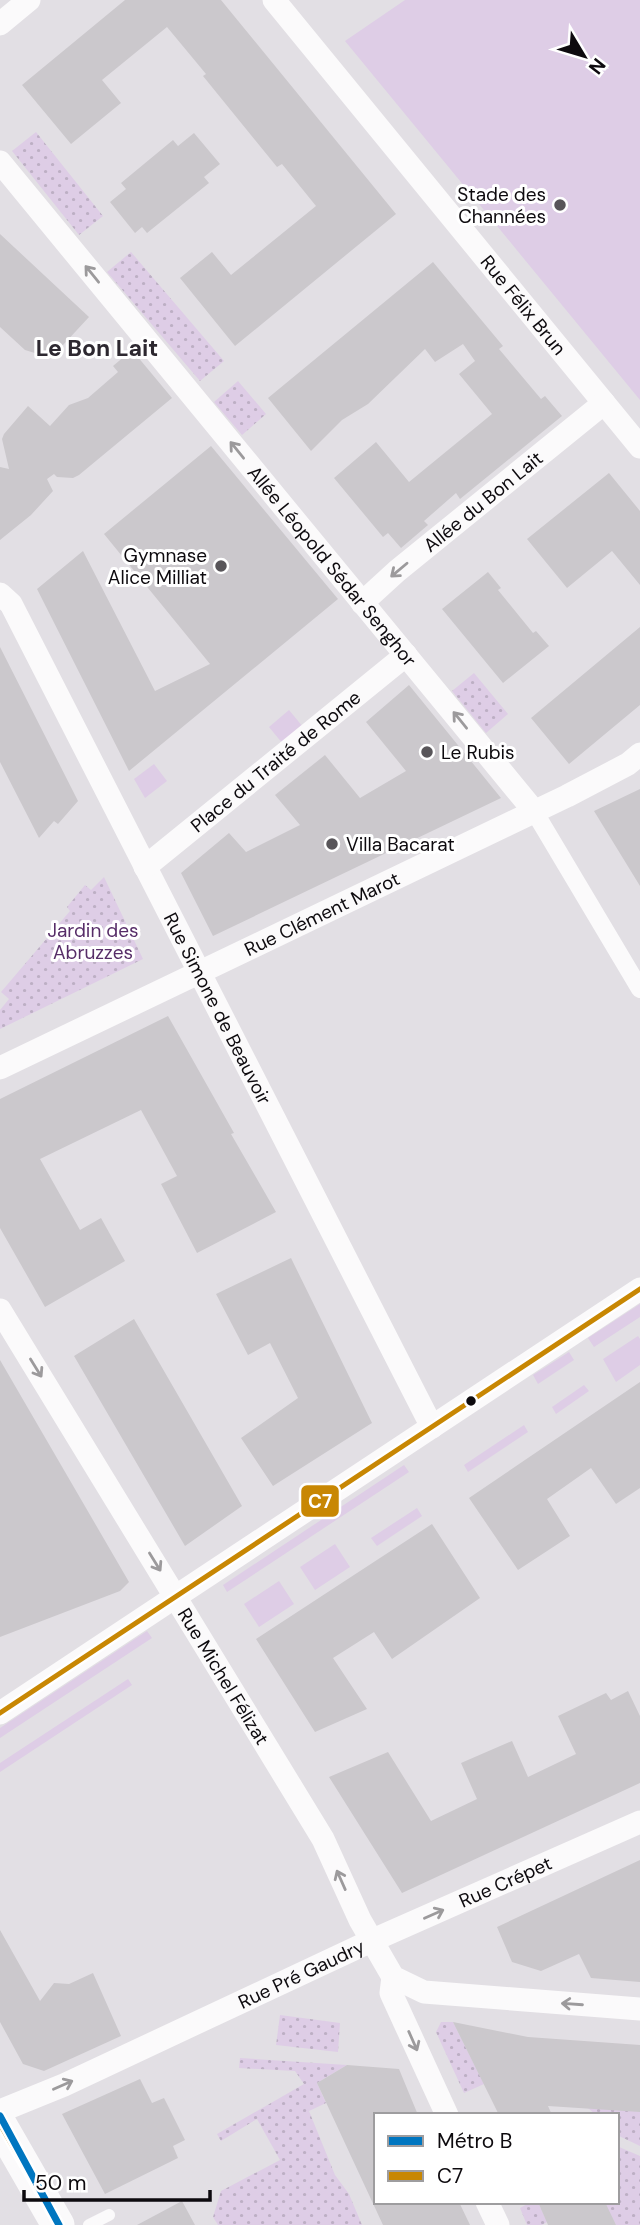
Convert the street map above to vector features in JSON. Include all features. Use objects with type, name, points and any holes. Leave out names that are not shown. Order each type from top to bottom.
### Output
[{"type":"main road","points":[[0,2123],[58,2225]]},
{"type":"street","points":[[0,24],[29,0]]},
{"type":"street","name":"Rue Félix Brun","points":[[274,0],[640,447]]},
{"type":"street","name":"Allée Léopold Sédar Senghor","points":[[0,162],[534,811],[640,989]]},
{"type":"street","name":"Allée du Bon Lait","points":[[362,603],[397,571],[604,403]]},
{"type":"street","name":"Rue Simone de Beauvoir","points":[[0,594],[11,604],[432,1427]]},
{"type":"street","name":"Place du Traité de Rome","points":[[145,867],[406,655]]},
{"type":"street","name":"Rue Clément Marot","points":[[0,1068],[616,771],[640,754]]},
{"type":"street","points":[[0,1713],[640,1289]]},
{"type":"street","name":"Rue Michel Félizat","points":[[0,1310],[323,1839],[372,1941]]},
{"type":"street","name":"Rue Crépet","points":[[372,1941],[640,1822]]},
{"type":"street","name":"Rue Pré Gaudry","points":[[0,2112],[64,2085],[372,1941],[393,1977]]},
{"type":"street","points":[[446,2113],[391,1993],[393,1977],[424,1992],[640,2009]]},
{"type":"street","points":[[488,2204],[498,2225]]},
{"type":"lane","points":[[89,2225],[109,2215]]},
{"type":"green space","name":"Stade des Channées","points":[[405,0],[640,0],[640,400],[345,41]]},
{"type":"green space","points":[[36,132],[103,216],[79,235],[12,151]]},
{"type":"green space","points":[[131,252],[224,361],[200,381],[107,272]]},
{"type":"green space","points":[[238,381],[266,414],[242,435],[214,402]]},
{"type":"green space","points":[[474,673],[508,714],[486,733],[452,691]]},
{"type":"green space","points":[[289,710],[303,727],[283,744],[269,727]]},
{"type":"green space","points":[[154,764],[167,781],[145,798],[134,779]]},
{"type":"green space","name":"Jardin des Abruzzes","points":[[104,877],[143,959],[0,1029],[0,1010],[9,999],[1,992],[70,911],[67,907],[85,885],[91,890]]},
{"type":"green space","points":[[640,1304],[640,1317],[594,1347],[588,1338]]},
{"type":"green space","points":[[638,1336],[640,1365],[616,1382],[603,1359]]},
{"type":"green space","points":[[569,1352],[574,1360],[538,1384],[533,1375]]},
{"type":"green space","points":[[584,1385],[589,1391],[556,1414],[552,1407]]},
{"type":"green space","points":[[524,1425],[528,1432],[468,1472],[464,1465]]},
{"type":"green space","points":[[404,1465],[409,1472],[227,1592],[223,1585]]},
{"type":"green space","points":[[417,1508],[422,1516],[377,1546],[371,1538]]},
{"type":"green space","points":[[335,1544],[350,1567],[315,1590],[300,1567]]},
{"type":"green space","points":[[279,1581],[294,1604],[259,1627],[244,1604]]},
{"type":"green space","points":[[147,1631],[152,1638],[0,1738],[0,1728]]},
{"type":"green space","points":[[128,1679],[132,1685],[0,1772],[0,1763]]},
{"type":"green space","points":[[280,2015],[340,2023],[338,2052],[276,2045]]},
{"type":"green space","points":[[441,2022],[453,2022],[484,2084],[464,2093],[436,2032]]},
{"type":"green space","points":[[240,2058],[347,2065],[317,2083],[326,2103],[309,2111],[335,2175],[349,2194],[362,2225],[218,2225],[213,2217],[221,2191],[280,2160],[257,2119],[221,2141],[217,2134],[304,2084],[295,2071],[239,2068]]},
{"type":"green space","points":[[588,2108],[640,2111],[640,2146],[619,2136],[619,2113],[594,2113]]},
{"type":"green space","points":[[619,2147],[640,2156],[640,2225],[616,2225],[604,2204],[619,2204]]},
{"type":"green space","points":[[527,2204],[539,2204],[547,2222],[542,2225],[527,2225],[520,2208]]},
{"type":"building","points":[[125,0],[221,0],[396,214],[235,346],[180,278],[212,252],[231,275],[316,206],[282,164],[277,167],[167,27],[102,80],[121,103],[71,144],[22,85]]},
{"type":"building","points":[[194,133],[220,164],[204,177],[209,183],[147,233],[142,227],[135,233],[110,202],[126,189],[121,183],[173,140],[178,146]]},
{"type":"building","points":[[0,234],[89,317],[51,358],[25,350],[0,327]]},
{"type":"building","points":[[433,262],[503,346],[499,349],[541,399],[545,396],[562,416],[460,499],[456,493],[424,521],[428,525],[401,548],[388,533],[383,537],[334,478],[376,442],[409,482],[492,414],[459,374],[475,361],[463,344],[435,362],[425,349],[368,404],[342,420],[311,451],[268,398]]},
{"type":"building","points":[[132,350],[172,398],[79,475],[73,478],[57,477],[54,474],[47,479],[53,491],[31,515],[0,540],[0,467],[9,469],[2,439],[4,434],[28,406],[50,426],[69,405],[88,398],[118,372],[113,366]]},
{"type":"building","name":"Gymnase Alice Milliat","points":[[211,446],[338,599],[129,771],[37,589],[83,551],[155,691],[210,664],[104,534]]},
{"type":"building","points":[[609,473],[640,511],[640,585],[612,551],[567,588],[527,539]]},
{"type":"building","points":[[488,572],[501,588],[498,590],[533,633],[536,631],[549,646],[503,683],[442,609]]},
{"type":"building","points":[[640,627],[640,705],[569,764],[531,718]]},
{"type":"building","points":[[0,647],[78,801],[58,824],[54,821],[39,838],[0,762]]},
{"type":"building","name":"Villa Bacarat","points":[[409,685],[501,798],[213,936],[181,873],[229,833],[246,852],[300,825],[275,795],[325,755],[360,798],[406,771],[366,722]]},
{"type":"building","points":[[640,789],[640,886],[594,811]]},
{"type":"building","points":[[168,1016],[276,1212],[197,1253],[161,1184],[177,1176],[141,1110],[40,1159],[80,1230],[101,1218],[125,1261],[45,1307],[0,1228],[0,1099]]},
{"type":"building","points":[[291,1258],[372,1423],[273,1486],[241,1438],[298,1398],[270,1343],[248,1355],[216,1294]]},
{"type":"building","points":[[134,1319],[242,1506],[185,1546],[74,1356]]},
{"type":"building","points":[[0,1360],[129,1582],[120,1591],[0,1637]]},
{"type":"building","points":[[640,1382],[640,1488],[616,1504],[591,1468],[547,1499],[570,1536],[518,1570],[469,1498]]},
{"type":"building","points":[[432,1524],[480,1598],[392,1659],[374,1632],[333,1658],[367,1709],[315,1732],[256,1639]]},
{"type":"building","points":[[628,1691],[640,1716],[640,1783],[402,1893],[329,1777],[388,1752],[431,1821],[477,1799],[461,1763],[512,1741],[528,1777],[576,1754],[558,1716],[606,1693],[611,1700]]},
{"type":"building","points":[[640,1860],[640,1982],[591,1978],[579,1954],[541,1971],[512,1962],[497,1927]]},
{"type":"building","points":[[0,1930],[40,2001],[54,1983],[69,1984],[93,1973],[121,2036],[44,2071],[23,2064],[0,2022]]},
{"type":"building","points":[[453,2022],[528,2037],[640,2045],[640,2112],[548,2106],[551,2113],[498,2113]]},
{"type":"building","points":[[347,2065],[399,2069],[417,2113],[374,2113],[374,2204],[460,2204],[470,2225],[383,2225],[317,2083]]},
{"type":"building","points":[[140,2079],[152,2103],[164,2098],[185,2140],[173,2146],[178,2158],[105,2194],[62,2114]]},
{"type":"building","points":[[182,2201],[195,2225],[137,2225]]},
{"type":"building","points":[[539,2204],[606,2204],[616,2225],[548,2225]]},
{"type":"metro line","name":"B","points":[[0,2116],[59,2225]]},
{"type":"transit line","name":"C7","points":[[0,1713],[640,1289]]},
{"type":"transit line","name":"C7","points":[[0,2124],[58,2225]]},
{"type":"place","name":"Stade des Channées","points":[[560,205]]},
{"type":"place","name":"Gymnase Alice Milliat","points":[[221,566]]},
{"type":"place","name":"Le Rubis","points":[[427,752]]},
{"type":"place","name":"Villa Bacarat","points":[[332,844]]},
{"type":"district","name":"Le Bon Lait","points":[[97,348]]}]
